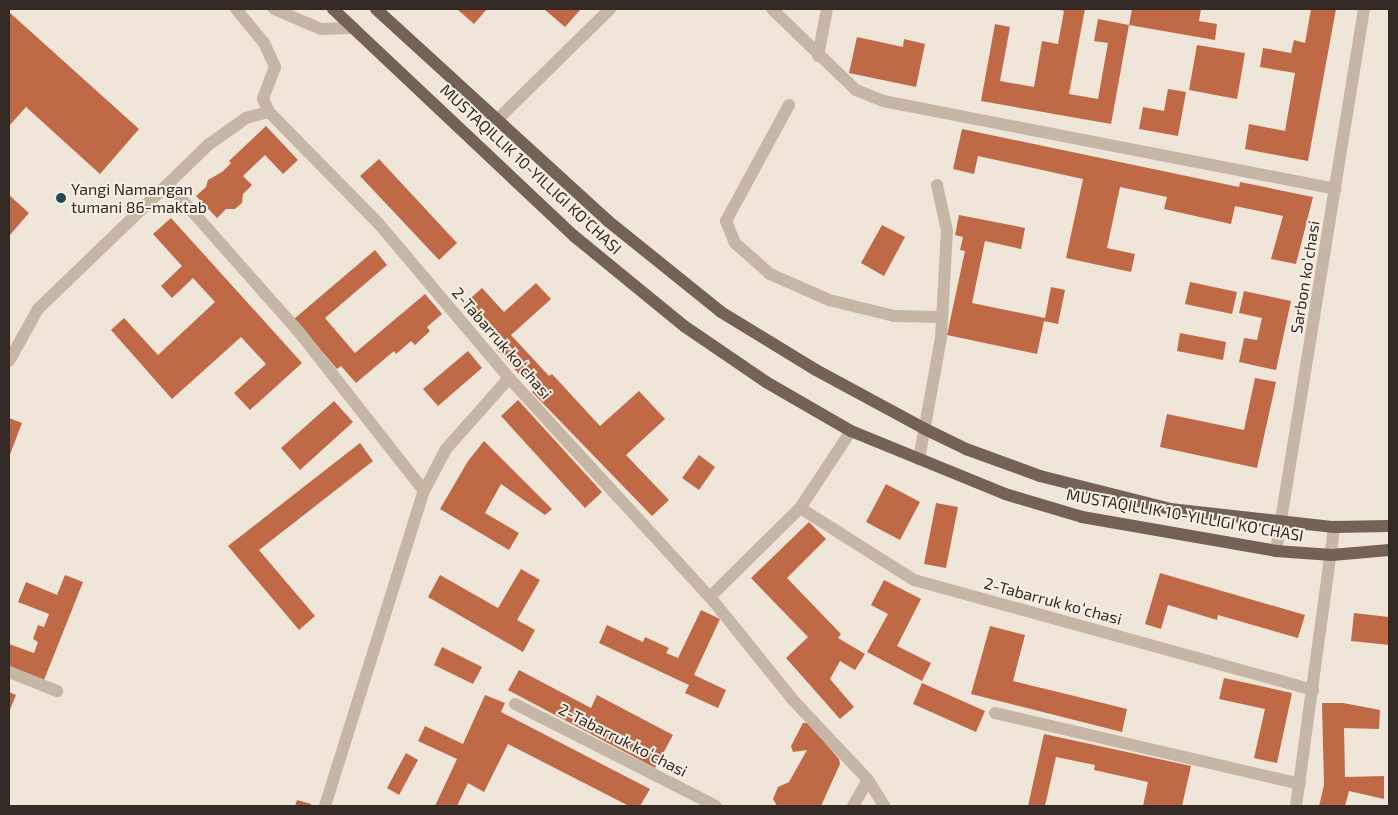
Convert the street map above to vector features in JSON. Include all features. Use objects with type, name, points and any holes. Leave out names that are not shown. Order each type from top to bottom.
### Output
[{"type":"main road","name":"MUSTAQILLIK 10-YILLIGI KO'CHASI","points":[[333,9],[574,236],[684,326],[766,382],[851,431],[1005,494],[1082,517],[1276,551],[1332,555],[1389,550]]},
{"type":"main road","name":"MUSTAQILLIK 10-YILLIGI KO'CHASI","points":[[376,9],[496,121],[608,221],[722,312],[816,370],[925,429],[966,449],[1040,476],[1170,509],[1334,528],[1389,526]]},
{"type":"street","points":[[9,361],[38,309],[168,184],[208,146],[246,118],[269,112],[263,99],[275,68],[264,43],[238,9]]},
{"type":"street","points":[[274,9],[321,29],[354,28]]},
{"type":"street","points":[[496,121],[610,9]]},
{"type":"street","points":[[772,9],[818,56],[856,90],[883,101],[1336,189]]},
{"type":"street","points":[[818,56],[827,9]]},
{"type":"street","name":"Sarbon koʻchasi","points":[[1276,551],[1364,9]]},
{"type":"street","points":[[789,105],[726,221],[735,243],[770,274],[829,300],[894,316],[940,317]]},
{"type":"street","name":"2-Tabarruk koʻchasi","points":[[269,112],[379,224],[509,378],[710,597],[793,700],[868,780],[884,806]]},
{"type":"street","points":[[168,184],[299,332],[424,491]]},
{"type":"street","points":[[919,459],[941,338],[940,317],[947,230],[937,184]]},
{"type":"street","points":[[325,806],[424,491],[446,449],[509,378]]},
{"type":"street","points":[[710,597],[800,508],[851,431]]},
{"type":"street","name":"2-Tabarruk koʻchasi","points":[[800,508],[914,580],[1313,690]]},
{"type":"street","points":[[1296,806],[1332,555],[1334,528]]},
{"type":"street","points":[[9,672],[57,691]]},
{"type":"street","name":"2-Tabarruk koʻchasi","points":[[515,704],[716,806]]},
{"type":"street","points":[[995,713],[1300,784]]},
{"type":"street","points":[[853,806],[868,780]]},
{"type":"building","points":[[457,9],[487,9],[474,24]]},
{"type":"building","points":[[544,9],[581,9],[565,27]]},
{"type":"building","points":[[1058,9],[1085,9],[1069,94],[1098,99],[1108,43],[1094,41],[1098,19],[1129,25],[1111,124],[981,101],[995,24],[1010,27],[1000,81],[1034,87],[1042,41],[1058,44],[1064,11]]},
{"type":"building","points":[[1132,9],[1201,9],[1199,21],[1217,24],[1215,40],[1129,25]]},
{"type":"building","points":[[1311,9],[1336,9],[1308,161],[1245,149],[1249,124],[1285,131],[1295,73],[1260,67],[1263,48],[1291,53],[1294,40],[1305,43]]},
{"type":"building","points":[[9,12],[139,129],[100,174],[26,107],[9,126]]},
{"type":"building","points":[[857,37],[903,47],[904,39],[925,44],[916,87],[849,73]]},
{"type":"building","points":[[1197,45],[1245,53],[1237,99],[1189,90]]},
{"type":"building","points":[[1168,89],[1186,92],[1178,136],[1139,129],[1143,107],[1164,111]]},
{"type":"building","points":[[266,126],[298,160],[283,174],[265,155],[243,176],[252,185],[243,194],[242,203],[235,209],[226,209],[217,218],[196,196],[206,187],[208,180],[222,172],[231,163],[229,161]]},
{"type":"building","points":[[962,129],[1239,187],[1240,182],[1313,197],[1296,264],[1271,259],[1283,216],[1235,206],[1231,224],[1164,209],[1167,197],[1120,187],[1107,248],[1135,254],[1131,272],[1066,258],[1083,179],[978,156],[974,174],[953,169]]},
{"type":"building","points":[[379,159],[457,243],[439,260],[360,176]]},
{"type":"building","points":[[9,195],[29,213],[9,236]]},
{"type":"building","points":[[959,215],[1025,228],[1021,249],[985,241],[972,303],[1045,318],[1051,287],[1065,290],[1058,324],[1044,321],[1037,354],[947,335],[965,251],[960,250],[963,237],[955,235]]},
{"type":"building","points":[[171,218],[302,363],[250,410],[234,393],[266,364],[241,337],[172,399],[111,330],[124,318],[158,355],[215,302],[193,278],[172,298],[161,286],[182,266],[153,234]]},
{"type":"building","points":[[882,225],[905,237],[884,276],[861,263]]},
{"type":"building","points":[[375,250],[387,265],[325,318],[355,353],[425,294],[442,314],[427,327],[430,331],[415,345],[411,341],[396,354],[394,351],[356,383],[341,366],[337,369],[294,319]]},
{"type":"building","points":[[1190,282],[1237,292],[1232,314],[1185,304]]},
{"type":"building","points":[[536,283],[551,299],[511,335],[549,376],[552,374],[600,426],[639,391],[665,419],[626,455],[669,500],[652,516],[532,392],[534,390],[496,349],[502,344],[464,304],[482,288],[504,312]]},
{"type":"building","points":[[1244,291],[1291,301],[1276,370],[1239,362],[1244,338],[1257,340],[1262,318],[1239,313]]},
{"type":"building","points":[[1180,333],[1226,342],[1223,360],[1177,351]]},
{"type":"building","points":[[468,351],[482,368],[438,406],[423,389]]},
{"type":"building","points":[[1255,378],[1276,382],[1257,468],[1160,447],[1167,414],[1244,430]]},
{"type":"building","points":[[518,400],[602,492],[585,508],[501,416]]},
{"type":"building","points":[[334,401],[353,422],[300,470],[281,448]]},
{"type":"building","points":[[9,418],[22,423],[9,457]]},
{"type":"building","points":[[484,441],[552,509],[545,515],[501,484],[485,513],[519,533],[509,550],[440,509],[468,461]]},
{"type":"building","points":[[360,443],[373,461],[259,550],[315,616],[299,630],[228,546]]},
{"type":"building","points":[[699,455],[715,467],[699,490],[682,478]]},
{"type":"building","points":[[886,484],[920,502],[900,540],[866,522]]},
{"type":"building","points":[[936,503],[958,507],[946,568],[924,564]]},
{"type":"building","points":[[809,522],[826,539],[787,578],[841,634],[838,638],[865,654],[855,670],[840,661],[830,679],[854,707],[840,719],[786,658],[808,637],[751,578]]},
{"type":"building","points":[[521,569],[540,580],[517,620],[535,630],[523,652],[428,597],[440,575],[498,608]]},
{"type":"building","points":[[1160,573],[1305,615],[1298,638],[1218,615],[1217,620],[1168,605],[1161,629],[1145,624]]},
{"type":"building","points":[[65,575],[83,582],[44,680],[9,666],[9,644],[34,653],[38,642],[33,639],[38,625],[44,627],[49,614],[18,602],[26,582],[57,595]]},
{"type":"building","points":[[884,580],[921,599],[897,646],[931,663],[922,681],[867,652],[888,614],[871,605]]},
{"type":"building","points":[[701,610],[720,619],[694,675],[726,690],[718,708],[685,693],[689,685],[599,643],[607,625],[643,642],[645,637],[669,648],[666,653],[678,658]]},
{"type":"building","points":[[1354,613],[1389,617],[1389,645],[1351,641]]},
{"type":"building","points":[[990,626],[1025,635],[1013,681],[1127,709],[1122,732],[971,694]]},
{"type":"building","points":[[442,647],[482,667],[473,684],[434,665]]},
{"type":"building","points":[[519,670],[591,708],[597,695],[673,735],[655,768],[508,690]]},
{"type":"building","points":[[1224,678],[1292,693],[1277,763],[1254,758],[1265,709],[1219,699]]},
{"type":"building","points":[[922,683],[985,711],[976,732],[913,704]]},
{"type":"building","points":[[9,692],[16,695],[9,712]]},
{"type":"building","points":[[485,695],[505,703],[501,712],[650,789],[640,806],[629,806],[508,744],[484,792],[468,783],[457,806],[435,806],[457,759],[418,741],[425,726],[463,744]]},
{"type":"building","points":[[1322,703],[1343,703],[1380,710],[1379,729],[1344,728],[1345,777],[1384,776],[1384,799],[1349,791],[1345,806],[1319,806],[1324,785]]},
{"type":"building","points":[[803,723],[808,723],[839,759],[840,764],[821,806],[777,806],[773,799],[778,787],[789,782],[807,750],[793,752],[791,746]]},
{"type":"building","points":[[1044,734],[1191,766],[1182,806],[1143,806],[1148,782],[1094,770],[1095,765],[1056,757],[1045,806],[1028,806]]},
{"type":"building","points":[[406,753],[418,760],[399,795],[387,788]]},
{"type":"building","points":[[297,800],[311,804],[311,806],[295,806]]},
{"type":"place","name":"Yangi Namangan tumani 86-maktab","points":[[61,198]]}]
